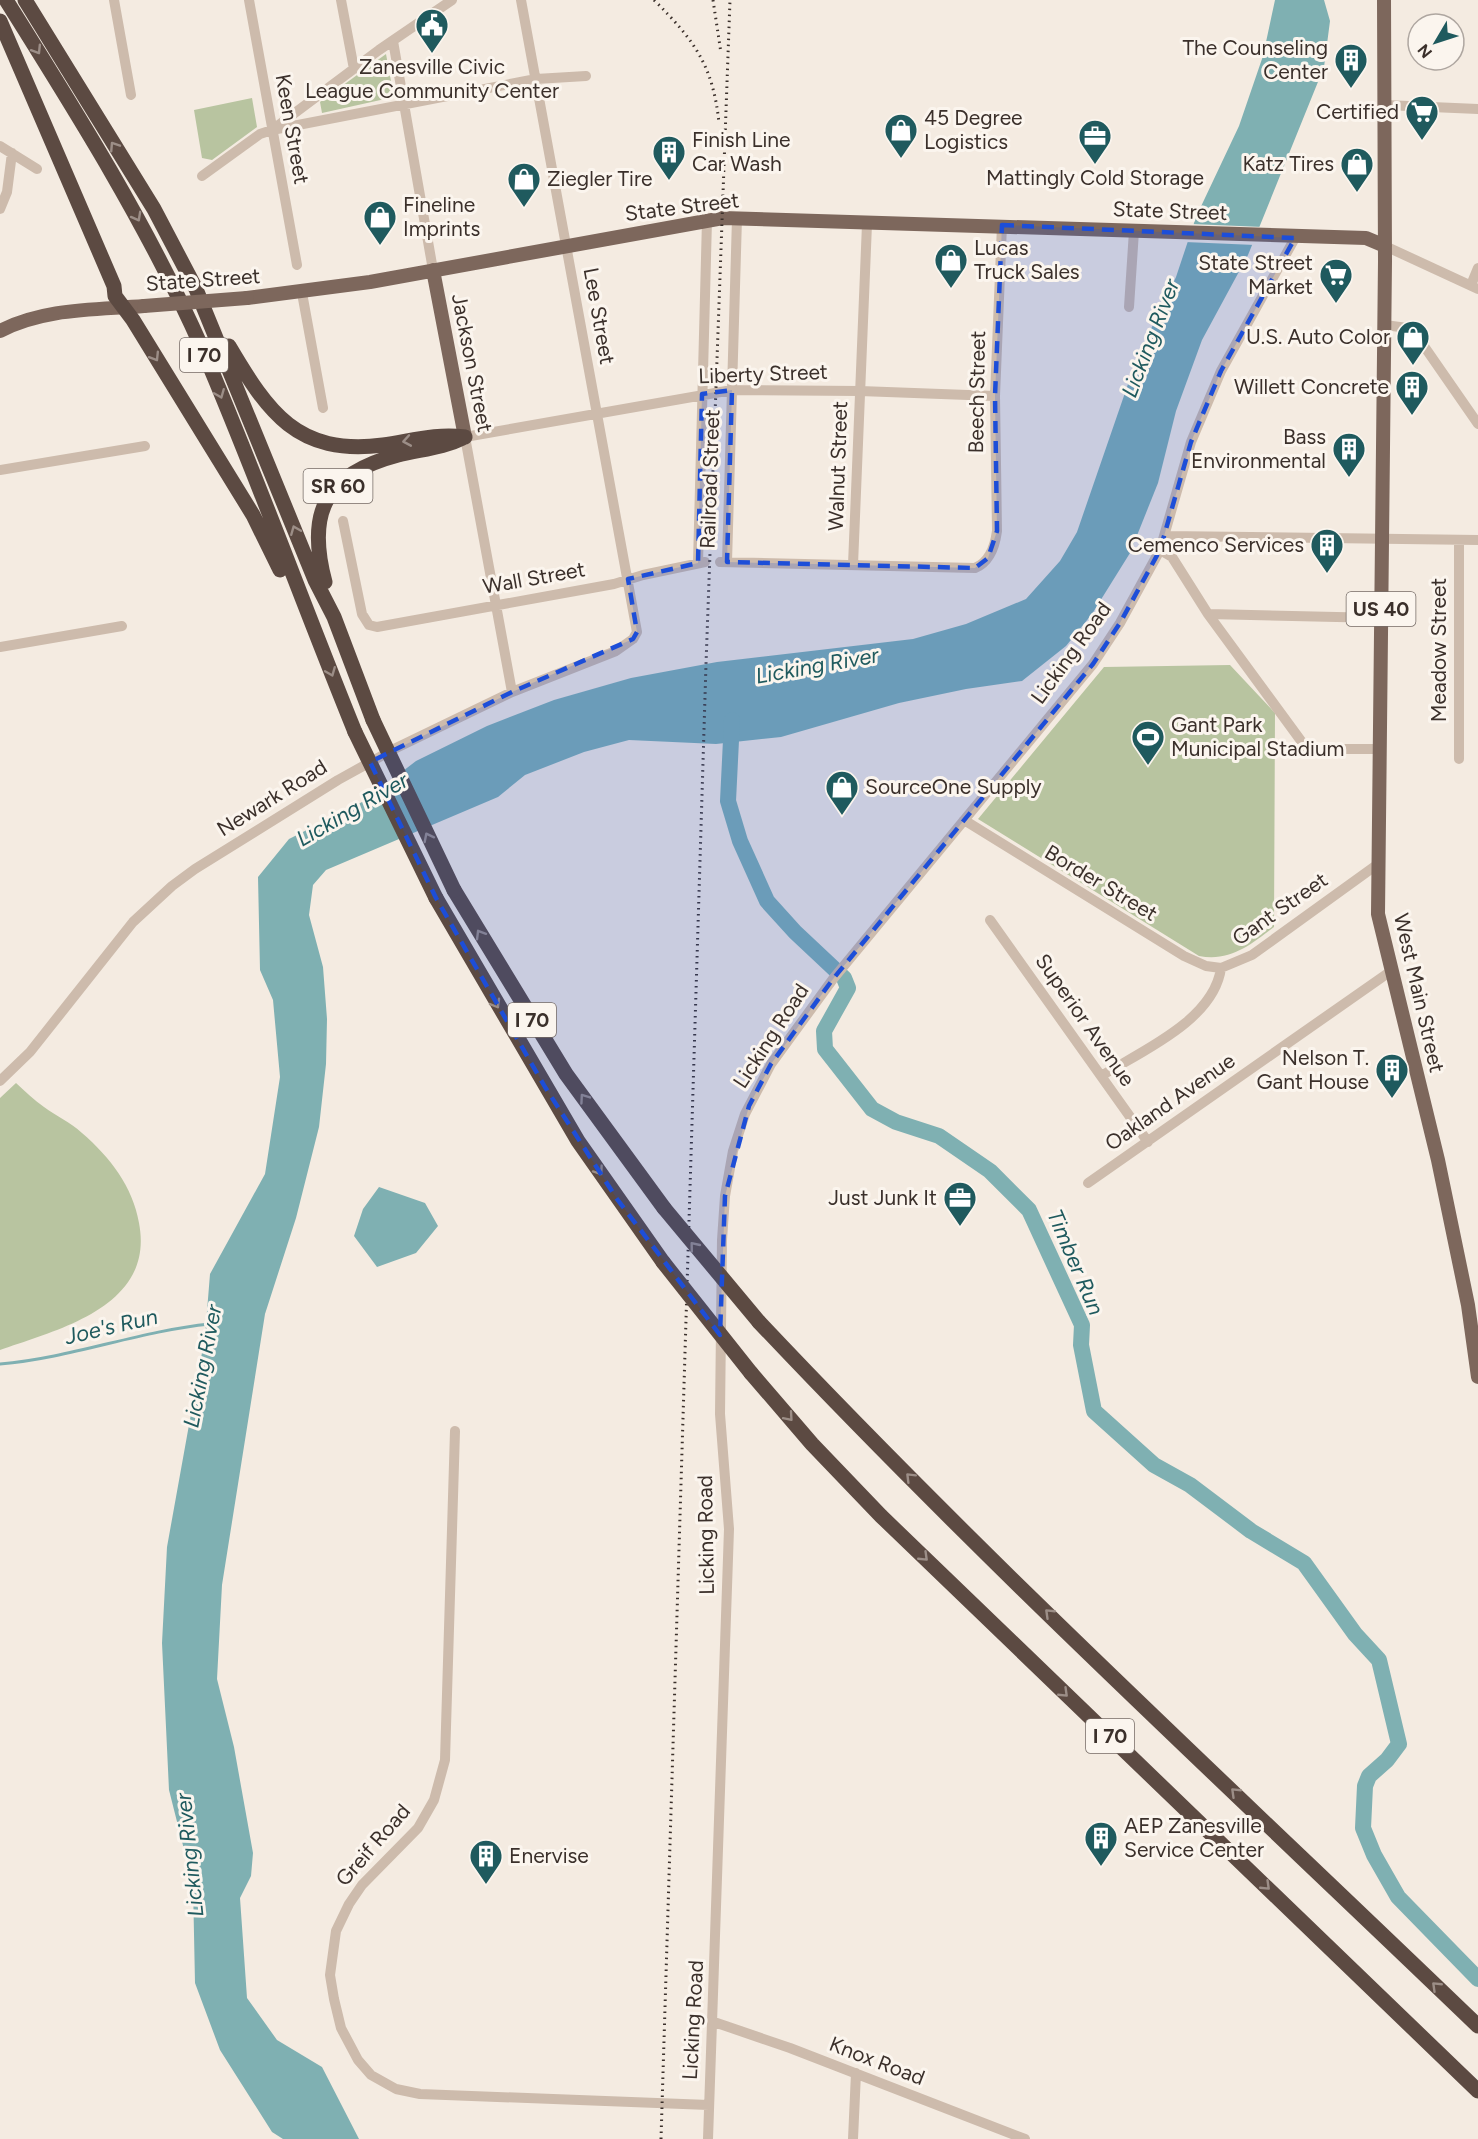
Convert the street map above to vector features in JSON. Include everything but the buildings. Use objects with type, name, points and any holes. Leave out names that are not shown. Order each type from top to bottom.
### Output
[{"type":"highway","name":"I 70","points":[[6,0],[103,155],[151,244],[201,348],[355,732],[436,898],[578,1141],[663,1262],[812,1444],[881,1516],[1478,2091]]},
{"type":"highway","name":"I 70","points":[[24,0],[154,209],[196,289],[315,580],[334,617],[373,720],[454,890],[567,1074],[664,1208],[759,1322],[836,1404],[1012,1578],[1478,2026]]},
{"type":"highway","points":[[0,21],[114,286],[115,296],[241,495],[294,600],[314,632]]},
{"type":"highway","points":[[196,289],[252,386],[267,405],[287,424],[304,434],[323,442],[361,447],[444,434],[465,437]]},
{"type":"highway","name":"SR 60","points":[[334,617],[318,557],[316,529],[330,495],[355,471],[375,462],[447,446],[465,437]]},
{"type":"main road","name":"West Main Street","points":[[1384,0],[1385,325],[1378,914],[1438,1160],[1468,1305],[1478,1377]]},
{"type":"main road","name":"State Street","points":[[0,331],[31,319],[59,312],[302,293],[707,220],[737,218],[867,224],[1002,225],[1366,238],[1385,246]]},
{"type":"main road","name":"Jackson Street","points":[[433,270],[465,437]]},
{"type":"street","points":[[114,0],[131,95]]},
{"type":"street","name":"Keen Street","points":[[249,0],[297,265]]},
{"type":"street","points":[[341,0],[354,69]]},
{"type":"street","points":[[272,130],[452,0]]},
{"type":"street","name":"Lee Street","points":[[521,0],[628,579],[637,632],[633,639]]},
{"type":"street","name":"Jackson Street","points":[[393,41],[433,270]]},
{"type":"street","points":[[202,176],[260,134],[272,130],[536,79],[586,76]]},
{"type":"street","points":[[1385,105],[1478,109]]},
{"type":"street","points":[[0,146],[37,169]]},
{"type":"street","points":[[0,209],[7,192],[12,153]]},
{"type":"street","name":"Railroad Street","points":[[737,218],[732,390],[723,562],[853,565]]},
{"type":"street","name":"Railroad Street","points":[[701,562],[702,394],[707,220]]},
{"type":"street","name":"Walnut Street","points":[[853,565],[867,224]]},
{"type":"street","name":"Beech Street","points":[[853,565],[975,568],[988,558],[995,544],[997,531],[995,396],[1002,225]]},
{"type":"street","points":[[1130,307],[1134,231]]},
{"type":"street","name":"Licking Road","points":[[708,2139],[714,2022],[729,1529],[719,1379],[725,1196],[733,1150],[745,1114],[771,1064],[833,979],[1093,664],[1120,623],[1160,550],[1191,442],[1221,371],[1252,318],[1289,237]]},
{"type":"street","points":[[1385,246],[1475,287],[1478,268]]},
{"type":"street","points":[[302,293],[323,408]]},
{"type":"street","points":[[1385,325],[1399,326],[1418,336],[1478,424]]},
{"type":"street","name":"Liberty Street","points":[[465,437],[732,390],[860,391],[995,396]]},
{"type":"street","name":"Jackson Street","points":[[465,437],[512,692]]},
{"type":"street","points":[[0,470],[146,446]]},
{"type":"street","name":"Wall Street","points":[[343,521],[362,614],[369,625],[377,627],[614,584],[701,562]]},
{"type":"street","points":[[1165,536],[1478,540]]},
{"type":"street","name":"Meadow Street","points":[[1459,540],[1459,759]]},
{"type":"street","points":[[1160,550],[1172,557],[1208,614],[1307,749],[1379,749]]},
{"type":"street","points":[[1208,614],[1381,618]]},
{"type":"street","points":[[0,647],[122,626]]},
{"type":"street","name":"Newark Road","points":[[0,1081],[30,1052],[133,922],[172,886],[338,780],[394,749],[512,692],[616,651],[633,639]]},
{"type":"street","name":"Border Street","points":[[964,820],[1184,956],[1206,966],[1221,968]]},
{"type":"street","name":"Gant Street","points":[[1101,1076],[1196,1015],[1214,994],[1221,968],[1252,955],[1378,864]]},
{"type":"street","name":"Superior Avenue","points":[[990,920],[1148,1142]]},
{"type":"street","name":"Oakland Avenue","points":[[1088,1183],[1391,971]]},
{"type":"street","name":"Greif Road","points":[[455,1431],[443,1768],[434,1800],[418,1828],[362,1885],[349,1904],[336,1931],[330,1975],[341,2028],[358,2060],[371,2075],[396,2089],[457,2097],[709,2105]]},
{"type":"street","name":"Knox Road","points":[[714,2022],[856,2073],[1025,2139]]},
{"type":"street","points":[[853,2139],[856,2073]]},
{"type":"highlighted area","points":[[1002,225],[1295,238],[1221,371],[1191,442],[1160,550],[1120,623],[1093,664],[833,979],[771,1064],[749,1106],[725,1196],[720,1335],[617,1199],[545,1087],[436,898],[370,762],[512,692],[633,639],[637,632],[628,579],[698,563],[702,394],[732,390],[727,562],[975,568],[988,558],[997,531],[995,396]]},
{"type":"green space","points":[[386,54],[394,97],[322,113],[320,102]]},
{"type":"green space","points":[[252,98],[257,127],[212,160],[202,158],[194,110]]},
{"type":"green space","name":"Gant Park Municipal Stadium","points":[[1230,665],[1275,713],[1274,927],[1248,946],[1220,957],[1199,956],[978,819],[1104,667]]},
{"type":"green space","points":[[16,1083],[40,1104],[77,1129],[111,1163],[132,1197],[139,1223],[140,1251],[132,1275],[118,1294],[98,1310],[49,1333],[0,1350],[0,1098]]},
{"type":"water","name":"Licking River","points":[[1275,0],[1324,0],[1330,21],[1324,67],[1248,255],[1202,340],[1176,411],[1158,483],[1130,553],[1092,614],[1066,646],[1022,681],[966,689],[899,703],[781,737],[716,744],[629,740],[584,752],[525,775],[498,797],[326,870],[313,885],[309,915],[323,967],[327,1019],[326,1064],[319,1127],[296,1218],[265,1314],[222,1585],[217,1679],[234,1747],[253,1853],[251,1876],[240,1898],[247,1998],[277,2040],[322,2067],[359,2139],[283,2139],[272,2132],[220,2050],[195,1983],[193,1885],[169,1790],[162,1643],[167,1547],[205,1336],[210,1274],[265,1174],[280,1077],[273,1000],[260,970],[258,877],[289,839],[364,801],[416,761],[487,726],[554,700],[631,678],[717,662],[913,639],[966,624],[1026,599],[1060,561],[1077,532],[1137,358],[1176,277],[1196,217],[1239,126],[1263,56]]},
{"type":"water","points":[[379,1187],[425,1203],[438,1226],[416,1253],[377,1267],[354,1236],[363,1209]]},
{"type":"pier","points":[[1191,224],[1263,227],[1255,245],[1185,242]]},
{"type":"waterway","name":"Timber Run","points":[[732,720],[728,801],[740,841],[767,901],[795,932],[844,978],[848,988],[824,1031],[825,1049],[872,1109],[896,1122],[939,1136],[990,1171],[1029,1210],[1082,1325],[1081,1345],[1094,1411],[1154,1465],[1190,1485],[1251,1531],[1304,1563],[1355,1634],[1379,1660],[1399,1744],[1387,1760],[1369,1776],[1365,1786],[1363,1828],[1374,1855],[1398,1897],[1478,1979]]},
{"type":"waterway","name":"Joe's Run","points":[[0,1364],[53,1356],[157,1332],[210,1324]]},
{"type":"railway","points":[[654,0],[691,41],[699,55],[712,85],[719,123]]},
{"type":"railway","points":[[713,0],[721,53]]},
{"type":"railway","points":[[661,2139],[706,664],[730,0]]},
{"type":"place","name":"Zanesville Civic League Community Center","points":[[432,54]]},
{"type":"place","name":"The Counseling Center","points":[[1351,89]]},
{"type":"place","name":"Certified","points":[[1422,141]]},
{"type":"place","name":"45 Degree Logistics","points":[[901,159]]},
{"type":"place","name":"Mattingly Cold Storage","points":[[1095,165]]},
{"type":"place","name":"Finish Line Car Wash","points":[[669,181]]},
{"type":"place","name":"Katz Tires","points":[[1357,193]]},
{"type":"place","name":"Ziegler Tire","points":[[524,208]]},
{"type":"place","name":"Fineline Imprints","points":[[380,246]]},
{"type":"place","name":"Lucas Truck Sales","points":[[951,289]]},
{"type":"place","name":"State Street Market","points":[[1336,304]]},
{"type":"place","name":"U.S. Auto Color","points":[[1413,366]]},
{"type":"place","name":"Willett Concrete","points":[[1412,416]]},
{"type":"place","name":"Bass Environmental","points":[[1349,478]]},
{"type":"place","name":"Cemenco Services","points":[[1327,574]]},
{"type":"place","name":"Gant Park Municipal Stadium","points":[[1148,766]]},
{"type":"place","name":"SourceOne Supply","points":[[842,816]]},
{"type":"place","name":"Nelson T. Gant House","points":[[1392,1099]]},
{"type":"place","name":"Just Junk It","points":[[960,1227]]},
{"type":"place","name":"AEP Zanesville Service Center","points":[[1101,1867]]},
{"type":"place","name":"Enervise","points":[[486,1885]]}]
